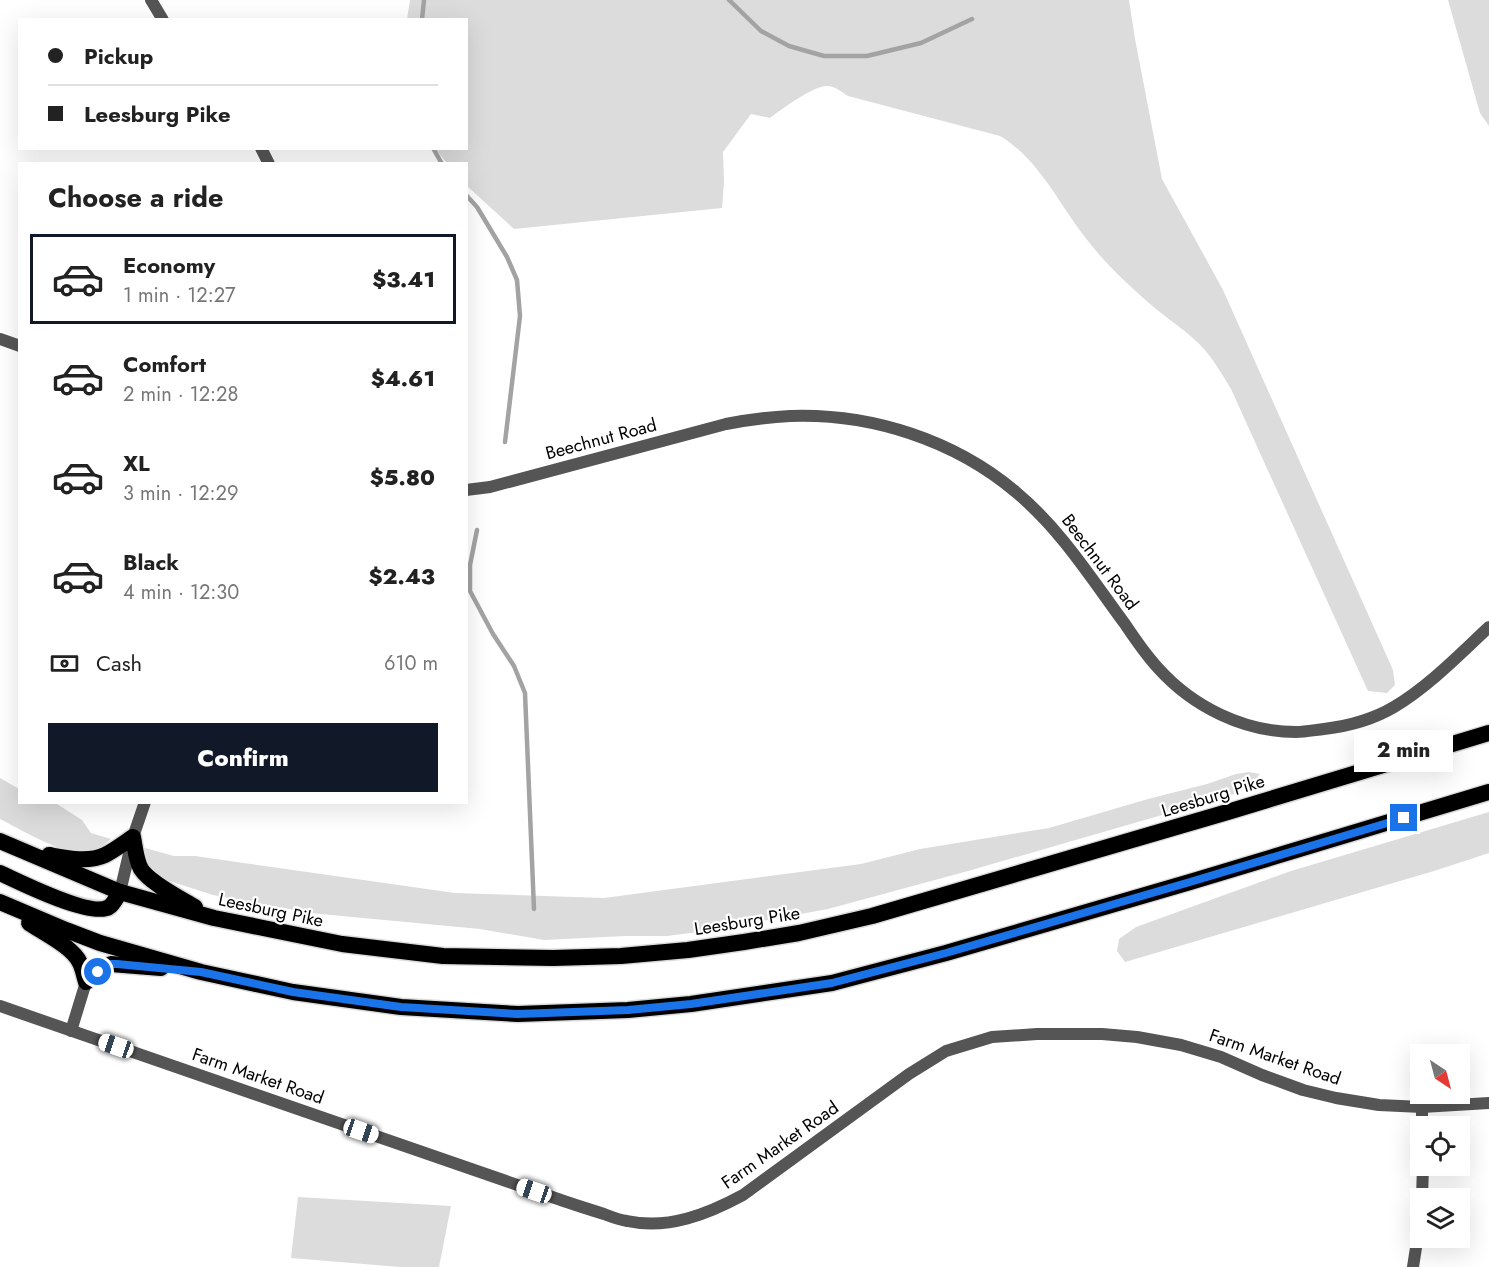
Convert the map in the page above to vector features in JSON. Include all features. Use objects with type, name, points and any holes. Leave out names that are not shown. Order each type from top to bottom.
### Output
[{"type":"highway","name":"Leesburg Pike","points":[[0,841],[120,892],[214,918],[342,944],[443,956],[553,958],[621,956],[688,950],[799,933],[872,916],[1489,733]]},
{"type":"highway","points":[[0,902],[89,939],[201,972],[293,992],[401,1007],[518,1014],[628,1010],[691,1004],[832,983],[946,953],[1489,792]]},
{"type":"highway","points":[[20,850],[75,859],[90,859],[103,856],[133,837],[138,861],[142,870],[151,879],[214,918]]},
{"type":"highway","points":[[0,873],[57,898],[90,909],[101,910],[110,907],[120,892]]},
{"type":"highway","points":[[0,902],[69,950],[80,961],[86,982],[111,964],[201,972]]},
{"type":"street","points":[[151,0],[162,18]]},
{"type":"street","points":[[0,339],[18,345]]},
{"type":"street","name":"Beechnut Road","points":[[468,490],[498,486],[726,424],[761,418],[826,416],[896,429],[924,438],[956,453],[987,471],[1016,492],[1042,515],[1066,542],[1157,668],[1176,686],[1197,702],[1221,715],[1245,724],[1272,730],[1298,732],[1342,727],[1370,719],[1395,706],[1442,670],[1489,627]]},
{"type":"street","points":[[120,892],[133,837],[144,804]]},
{"type":"street","points":[[71,1030],[86,982]]},
{"type":"street","name":"Farm Market Road","points":[[0,1006],[555,1198],[627,1221],[647,1223],[673,1222],[719,1208],[743,1195],[909,1074],[946,1051],[992,1037],[1037,1034],[1102,1034],[1137,1037],[1182,1045],[1303,1090],[1336,1098],[1379,1105],[1422,1107],[1489,1103]]},
{"type":"street","points":[[1422,1107],[1422,1116]]},
{"type":"street","points":[[1413,1267],[1416,1248]]},
{"type":"shaded area","points":[[410,0],[1129,0],[1162,179],[1223,290],[1393,670],[1395,685],[1387,693],[1368,691],[1231,389],[1212,359],[1192,337],[1149,303],[1109,265],[1078,227],[1038,170],[1027,157],[1000,136],[848,96],[830,86],[822,87],[798,98],[770,118],[751,114],[723,152],[722,208],[514,229],[468,187],[468,162],[446,162],[436,150],[468,150],[468,18],[407,18]]},
{"type":"shaded area","points":[[1448,0],[1489,0],[1489,126],[1480,113]]},
{"type":"shaded area","points":[[1249,772],[1260,774],[1238,793],[968,871],[828,909],[667,936],[544,940],[480,929],[310,913],[213,895],[163,879],[150,871],[145,848],[174,856],[195,856],[455,893],[604,898],[861,864],[920,849],[1049,828]]},
{"type":"shaded area","points":[[0,778],[18,788],[18,804],[57,804],[82,820],[91,833],[111,839],[92,852],[72,852],[0,819]]},
{"type":"shaded area","points":[[1489,812],[1489,853],[1125,962],[1117,951],[1119,939],[1136,927],[1291,871]]},
{"type":"shaded area","points":[[298,1197],[451,1206],[439,1267],[400,1267],[291,1258]]},
{"type":"waterway","points":[[422,18],[424,0]]},
{"type":"waterway","points":[[729,0],[761,31],[789,46],[824,56],[867,56],[921,43],[972,19]]},
{"type":"waterway","points":[[434,150],[441,162]]},
{"type":"waterway","points":[[468,197],[477,207],[507,257],[517,280],[520,316],[505,442]]},
{"type":"waterway","points":[[477,530],[470,565],[470,591],[493,634],[514,666],[525,693],[534,909]]},
{"type":"route","points":[[98,972],[111,964],[201,972],[293,992],[401,1007],[518,1014],[628,1010],[691,1004],[832,983],[946,953],[1404,818]]}]
